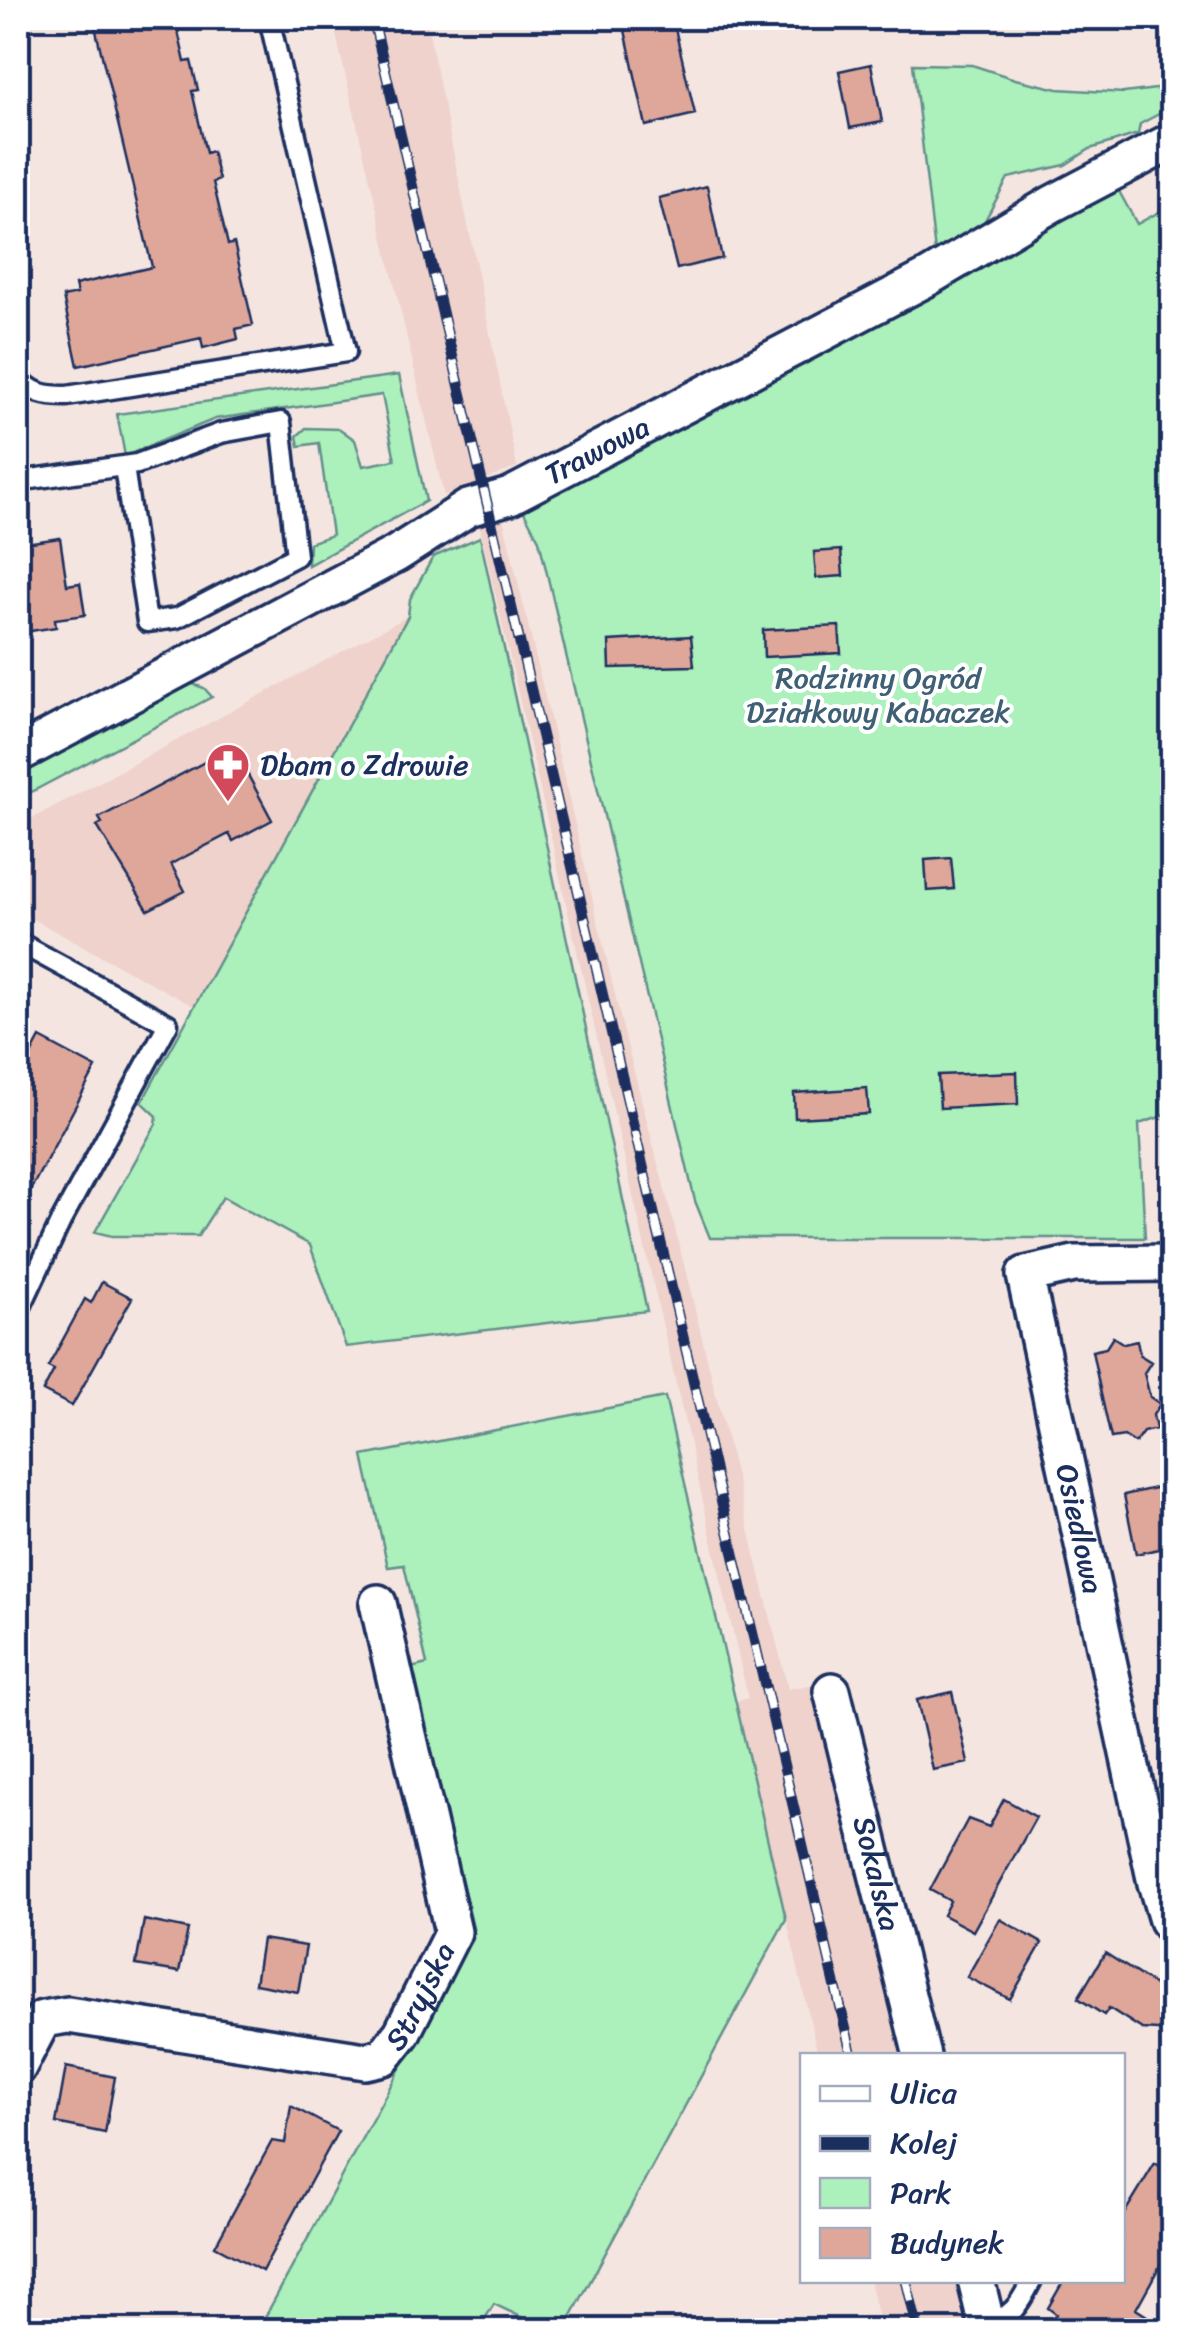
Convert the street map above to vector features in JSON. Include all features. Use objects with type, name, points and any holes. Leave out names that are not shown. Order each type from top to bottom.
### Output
[{"type":"street","name":"Trawowa","points":[[18,754],[396,554],[468,508],[510,496],[929,277],[1164,143]]},
{"type":"street","name":"Osiedlowa","points":[[1172,1263],[1074,1264],[1025,1275],[1156,1882],[1172,1926]]},
{"type":"street","name":"Stryjska","points":[[18,2067],[43,2019],[68,2014],[365,2060],[383,2057],[402,2034],[454,1932],[378,1604]]},
{"type":"street","name":"Sokalska","points":[[832,1691],[921,2053]]},
{"type":"street","points":[[977,2283],[987,2327]]},
{"type":"lane","points":[[18,376],[44,396],[67,396],[346,352],[269,18]]},
{"type":"lane","points":[[18,481],[124,466],[221,433],[281,422],[296,556],[177,618],[147,622],[124,466]]},
{"type":"lane","points":[[18,942],[168,1024],[62,1221],[18,1313]]},
{"type":"lane","points":[[987,2327],[1012,2314],[1030,2283]]},
{"type":"shaded area","points":[[332,18],[426,18],[517,467],[444,496]]},
{"type":"shaded area","points":[[503,518],[624,1033],[788,1689],[816,1684],[906,2053],[818,2053],[736,1702],[748,1698],[479,523]]},
{"type":"shaded area","points":[[408,616],[195,1007],[18,911],[18,826]]},
{"type":"shaded area","points":[[870,2283],[960,2283],[972,2330],[882,2330]]},
{"type":"green space","points":[[913,64],[972,65],[1058,89],[1124,93],[1172,87],[1172,107],[1140,124],[1138,134],[1090,149],[1065,165],[1008,178],[983,224],[935,252]]},
{"type":"green space","name":"Rodzinny Ogród Działkowy Kabaczek","points":[[1115,184],[1137,224],[1172,205],[1172,1113],[1139,1124],[1145,1238],[710,1238],[695,1201],[539,540],[523,510],[537,495]]},
{"type":"green space","points":[[399,375],[426,501],[308,565],[309,543],[332,535],[319,443],[299,446],[297,436],[306,428],[340,429],[355,440],[363,466],[395,460],[382,395],[215,419],[125,456],[117,414]]},
{"type":"green space","points":[[480,537],[647,1311],[346,1347],[310,1245],[223,1197],[198,1236],[112,1236],[95,1232],[156,1124],[157,1116],[142,1102],[408,616],[410,599],[433,557]]},
{"type":"green space","points":[[190,683],[204,688],[212,697],[18,799],[18,774]]},
{"type":"green space","points":[[665,1397],[786,1919],[564,2330],[548,2330],[494,2304],[478,2330],[258,2330],[474,1932],[411,1668],[427,1664],[404,1565],[388,1567],[363,1456]]},
{"type":"building","points":[[93,18],[175,18],[185,62],[191,61],[198,90],[192,91],[206,153],[212,151],[219,180],[213,182],[228,245],[234,243],[253,325],[236,329],[238,339],[203,348],[201,338],[78,366],[63,297],[77,294],[75,285],[152,267]]},
{"type":"building","points":[[673,20],[695,114],[646,126],[625,30]]},
{"type":"building","points":[[871,64],[882,122],[850,128],[839,71]]},
{"type":"building","points":[[707,186],[722,258],[677,269],[659,198]]},
{"type":"building","points":[[60,538],[67,585],[80,583],[85,615],[55,619],[56,627],[18,633],[18,544]]},
{"type":"building","points":[[841,550],[843,576],[816,578],[814,552]]},
{"type":"building","points":[[839,626],[841,653],[764,657],[763,630]]},
{"type":"building","points":[[691,636],[694,666],[610,668],[609,641]]},
{"type":"building","points":[[233,747],[272,820],[233,841],[229,834],[171,864],[185,891],[148,910],[97,826],[102,823],[99,818]]},
{"type":"building","points":[[951,858],[954,889],[927,891],[925,860]]},
{"type":"building","points":[[40,1038],[96,1068],[18,1213],[18,1079]]},
{"type":"building","points":[[1017,1072],[1018,1104],[940,1108],[938,1075]]},
{"type":"building","points":[[867,1088],[869,1114],[795,1118],[794,1093]]},
{"type":"building","points":[[102,1282],[132,1298],[72,1406],[43,1391],[54,1370],[48,1367],[85,1299],[91,1303]]},
{"type":"building","points":[[1113,1337],[1124,1344],[1137,1341],[1140,1355],[1151,1362],[1144,1373],[1150,1397],[1160,1404],[1153,1415],[1156,1429],[1143,1432],[1135,1443],[1124,1436],[1111,1438],[1092,1351],[1106,1348]]},
{"type":"building","points":[[1155,1488],[1172,1489],[1172,1546],[1136,1554],[1124,1495]]},
{"type":"building","points":[[952,1692],[968,1763],[933,1770],[917,1700]]},
{"type":"building","points":[[1004,1799],[1036,1817],[973,1931],[943,1915],[950,1901],[930,1890],[968,1819],[989,1827]]},
{"type":"building","points":[[1000,1919],[1042,1943],[1010,1999],[967,1977]]},
{"type":"building","points":[[144,1920],[188,1929],[179,1972],[136,1965]]},
{"type":"building","points":[[262,1939],[306,1946],[298,1992],[255,1984]]},
{"type":"building","points":[[1105,1953],[1172,1996],[1172,2031],[1142,2029],[1109,2008],[1104,2015],[1078,1998]]},
{"type":"building","points":[[66,2067],[115,2077],[105,2133],[56,2123]]},
{"type":"building","points":[[291,2106],[338,2131],[262,2271],[215,2246],[272,2141],[285,2143]]},
{"type":"building","points":[[1155,2163],[1172,2174],[1172,2261],[1163,2260],[1136,2309],[1169,2330],[1047,2330],[1056,2314],[1048,2308],[1062,2283],[1125,2283],[1125,2212]]},
{"type":"railway","points":[[373,18],[851,2053]]},
{"type":"railway","points":[[907,2283],[918,2330]]},
{"type":"place","name":"Dbam o Zdrowie","points":[[228,803]]}]
